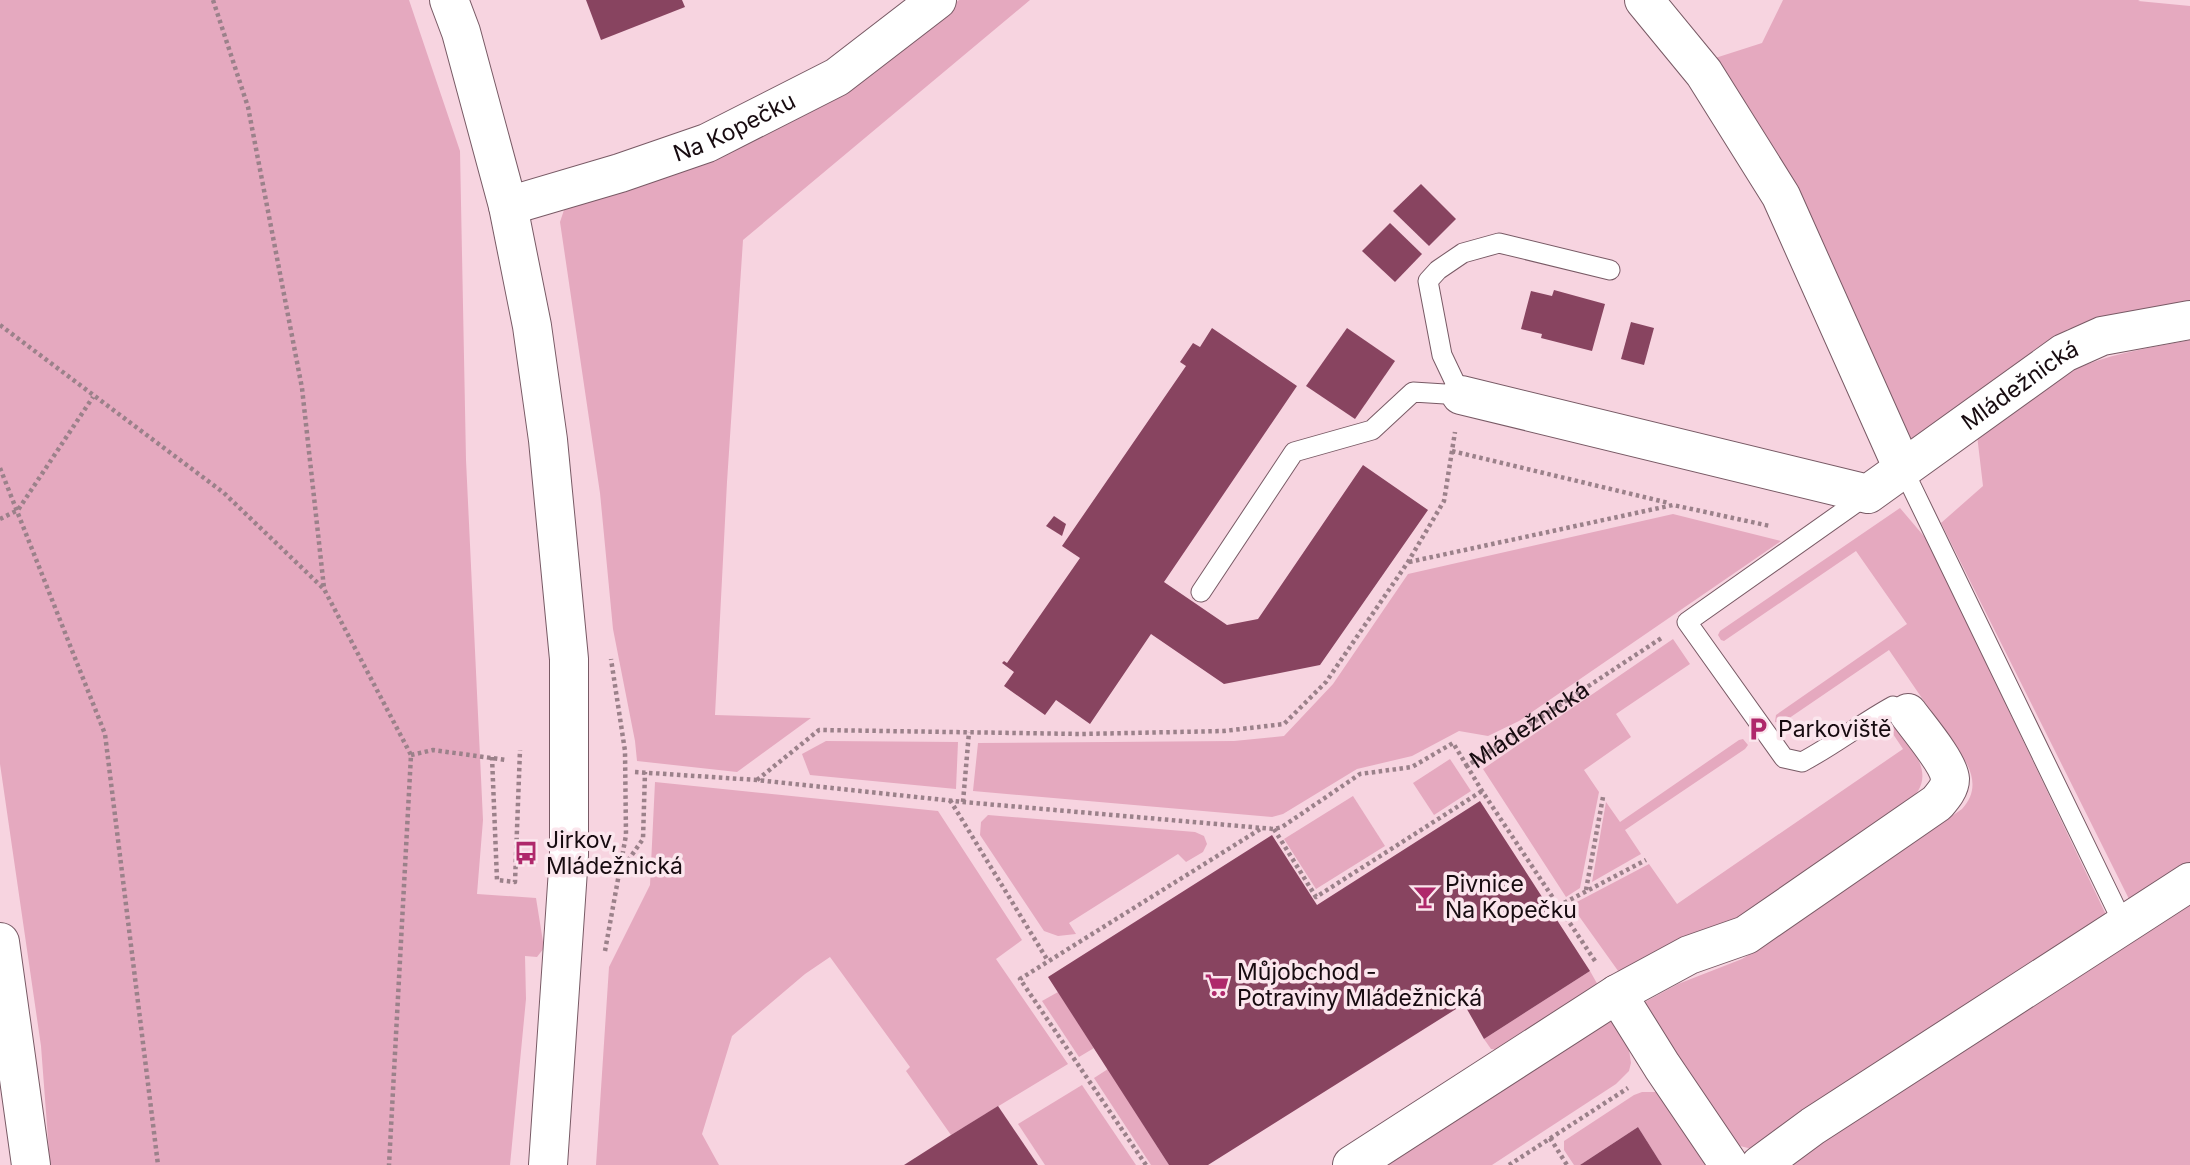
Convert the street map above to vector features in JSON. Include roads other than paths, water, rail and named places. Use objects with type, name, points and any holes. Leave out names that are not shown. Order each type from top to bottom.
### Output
[{"type":"street","points":[[449,0],[461,32],[508,206],[532,326],[548,440],[569,659],[569,855],[548,1165]]},
{"type":"street","name":"Na Kopečku","points":[[508,206],[620,173],[707,143],[837,77],[937,0]]},
{"type":"street","points":[[1644,0],[1704,73],[1781,196],[1903,469]]},
{"type":"street","name":"Mládežnická","points":[[1868,494],[2064,353],[2102,336],[2190,320]]},
{"type":"street","points":[[1461,396],[1868,494]]},
{"type":"street","points":[[1352,1165],[1617,994],[1689,955],[1746,935],[1937,803],[1946,792],[1950,780],[1945,766],[1908,713]]},
{"type":"street","points":[[1760,1165],[1813,1126],[2190,882]]},
{"type":"street","points":[[0,942],[31,1165]]},
{"type":"street","points":[[1617,994],[1729,1165]]},
{"type":"lane","points":[[1202,592],[1294,452],[1372,430],[1413,392],[1461,396],[1442,355],[1428,281],[1438,270],[1463,253],[1499,243],[1610,270]]},
{"type":"lane","points":[[1903,469],[2124,925]]},
{"type":"lane","name":"Mládežnická","points":[[1868,494],[1687,622],[1784,758],[1802,762],[1893,706],[1908,713]]},
{"type":"place","name":"Parkoviště","points":[[1758,729]]},
{"type":"place","name":"Jirkov, Mládežnická","points":[[526,853]]},
{"type":"place","name":"Pivnice Na Kopečku","points":[[1425,897]]},
{"type":"place","name":"Můjobchod - Potraviny Mládežnická","points":[[1217,985]]}]
